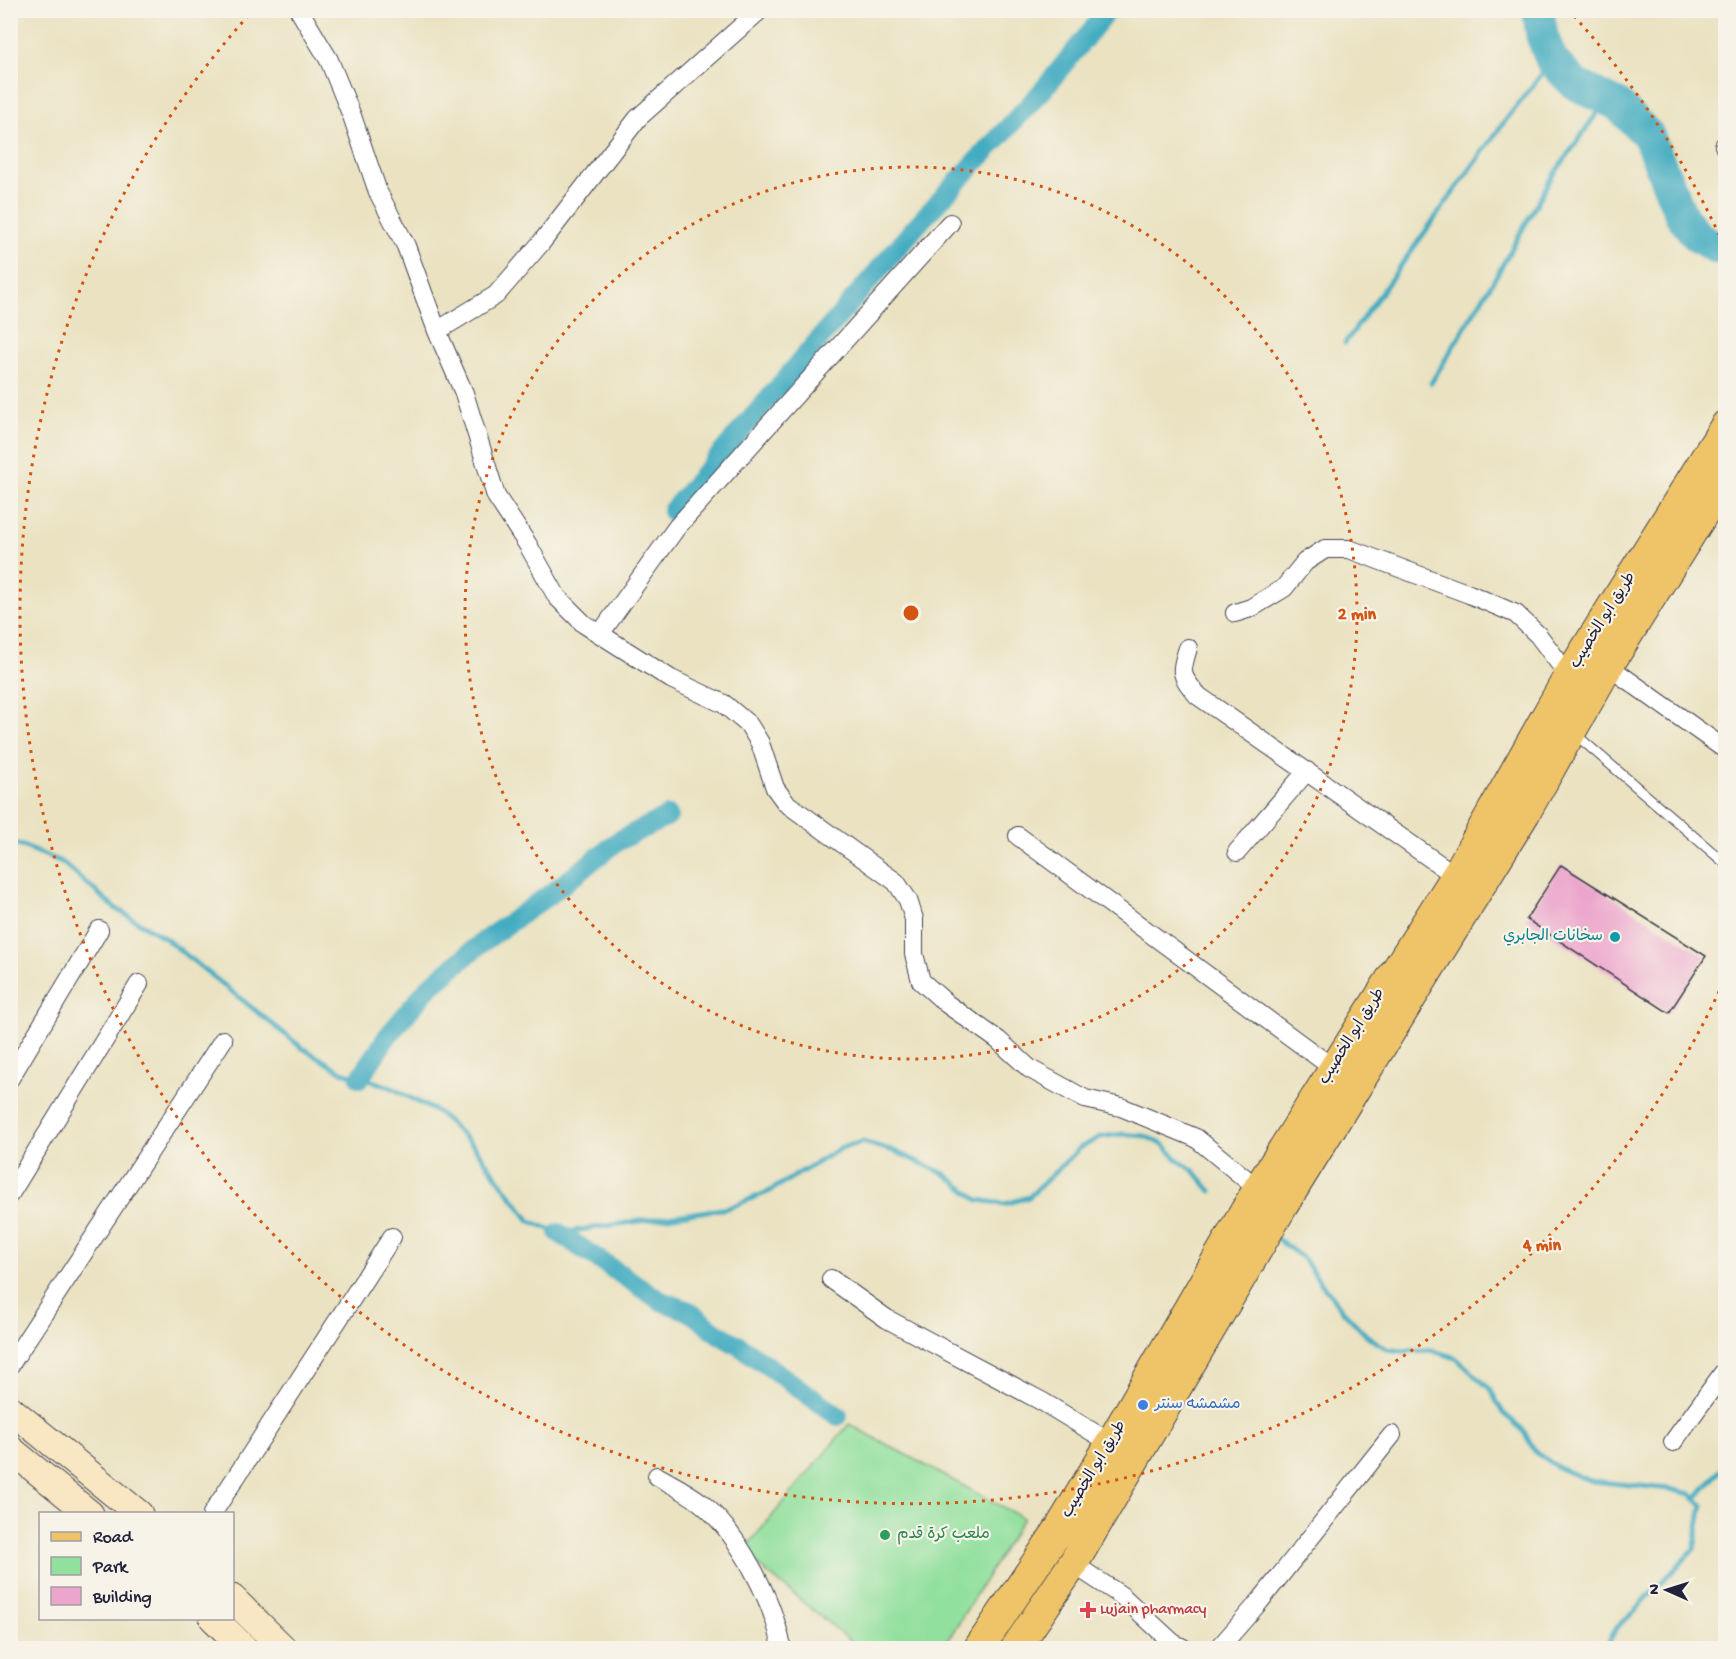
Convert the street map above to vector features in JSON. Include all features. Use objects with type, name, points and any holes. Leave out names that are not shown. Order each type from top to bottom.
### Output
[{"type":"main road","name":"طريق ابو الخصيب","points":[[979,1648],[1007,1610],[1111,1443],[1258,1189],[1456,876],[1569,676],[1725,424]]},
{"type":"main road","name":"طريق ابو الخصيب","points":[[1023,1638],[1072,1564],[1282,1207],[1519,823],[1608,666],[1725,477]]},
{"type":"main road","points":[[10,1409],[137,1512]]},
{"type":"main road","points":[[10,1449],[88,1512]]},
{"type":"main road","points":[[234,1600],[283,1648]]},
{"type":"main road","points":[[1007,1610],[1023,1638]]},
{"type":"main road","points":[[215,1620],[244,1648]]},
{"type":"street","points":[[299,10],[329,60],[352,116],[378,192],[406,246],[437,331],[464,393],[496,496],[528,545],[556,597],[584,624],[671,679],[724,704],[749,725],[760,743],[775,788],[786,803],[896,882],[908,900],[914,919],[914,954],[921,981],[947,1004],[998,1040],[1030,1069],[1085,1099],[1121,1107],[1196,1138],[1258,1189]]},
{"type":"street","points":[[437,331],[496,295],[541,243],[638,118],[760,10]]},
{"type":"street","points":[[600,634],[677,527],[950,223]]},
{"type":"street","points":[[1235,613],[1251,608],[1284,588],[1305,562],[1325,549],[1349,549],[1516,614],[1538,635],[1569,676]]},
{"type":"street","points":[[1188,648],[1183,665],[1183,678],[1197,695],[1456,876]]},
{"type":"street","points":[[1608,666],[1725,750]]},
{"type":"street","points":[[1237,852],[1307,771]]},
{"type":"street","points":[[1018,836],[1333,1068]]},
{"type":"street","points":[[10,1078],[99,930]]},
{"type":"street","points":[[10,1194],[139,984]]},
{"type":"street","points":[[10,1365],[223,1040]]},
{"type":"street","points":[[213,1512],[392,1237]]},
{"type":"street","points":[[831,1279],[887,1319],[1033,1396],[1111,1443]]},
{"type":"street","points":[[1673,1442],[1725,1369]]},
{"type":"street","points":[[1219,1648],[1260,1601],[1392,1435]]},
{"type":"street","points":[[657,1476],[700,1502],[724,1525],[760,1583],[778,1628],[782,1648]]},
{"type":"street","points":[[1072,1564],[1122,1596],[1173,1643],[1183,1648]]},
{"type":"lane","points":[[1572,730],[1725,864]]},
{"type":"green space","name":"ملعب كرة قدم","points":[[849,1424],[1023,1518],[943,1648],[859,1648],[742,1552]]},
{"type":"building","name":"سخانات الجابري","points":[[1561,865],[1706,956],[1669,1013],[1526,919]]},
{"type":"waterway","points":[[672,511],[917,225],[1043,90],[1108,10]]},
{"type":"waterway","points":[[1538,10],[1542,36],[1552,61],[1575,84],[1618,105],[1648,135],[1681,215],[1697,236],[1717,248],[1726,246]]},
{"type":"waterway","points":[[1345,343],[1502,125],[1552,61]]},
{"type":"waterway","points":[[1431,383],[1498,273],[1550,180],[1607,99]]},
{"type":"waterway","points":[[360,1078],[387,1037],[429,987],[484,941],[553,892],[618,841],[668,816]]},
{"type":"waterway","points":[[10,841],[62,862],[115,908],[166,939],[301,1047],[342,1072],[388,1086],[439,1113],[474,1146],[530,1221],[559,1233],[728,1208],[768,1192],[841,1148],[863,1142],[894,1151],[945,1174],[978,1200],[1005,1204],[1029,1197],[1080,1148],[1100,1137],[1123,1134],[1145,1136],[1164,1145],[1178,1160],[1194,1171],[1211,1191]]},
{"type":"waterway","points":[[559,1233],[661,1301],[689,1311],[717,1333],[741,1347],[838,1416]]},
{"type":"waterway","points":[[1276,1238],[1304,1259],[1344,1312],[1366,1335],[1387,1349],[1431,1350],[1456,1358],[1490,1389],[1503,1413],[1523,1430],[1536,1453],[1561,1469],[1591,1481],[1670,1489],[1691,1494],[1702,1505],[1694,1549],[1617,1627],[1605,1648]]},
{"type":"waterway","points":[[1695,1499],[1726,1464]]},
{"type":"place","name":"سخانات الجابري","points":[[1615,937]]},
{"type":"place","name":"مشمشه سنتر","points":[[1143,1405]]},
{"type":"place","name":"ملعب كرة قدم","points":[[885,1535]]},
{"type":"place","name":"Lujain pharmacy","points":[[1088,1610]]}]
